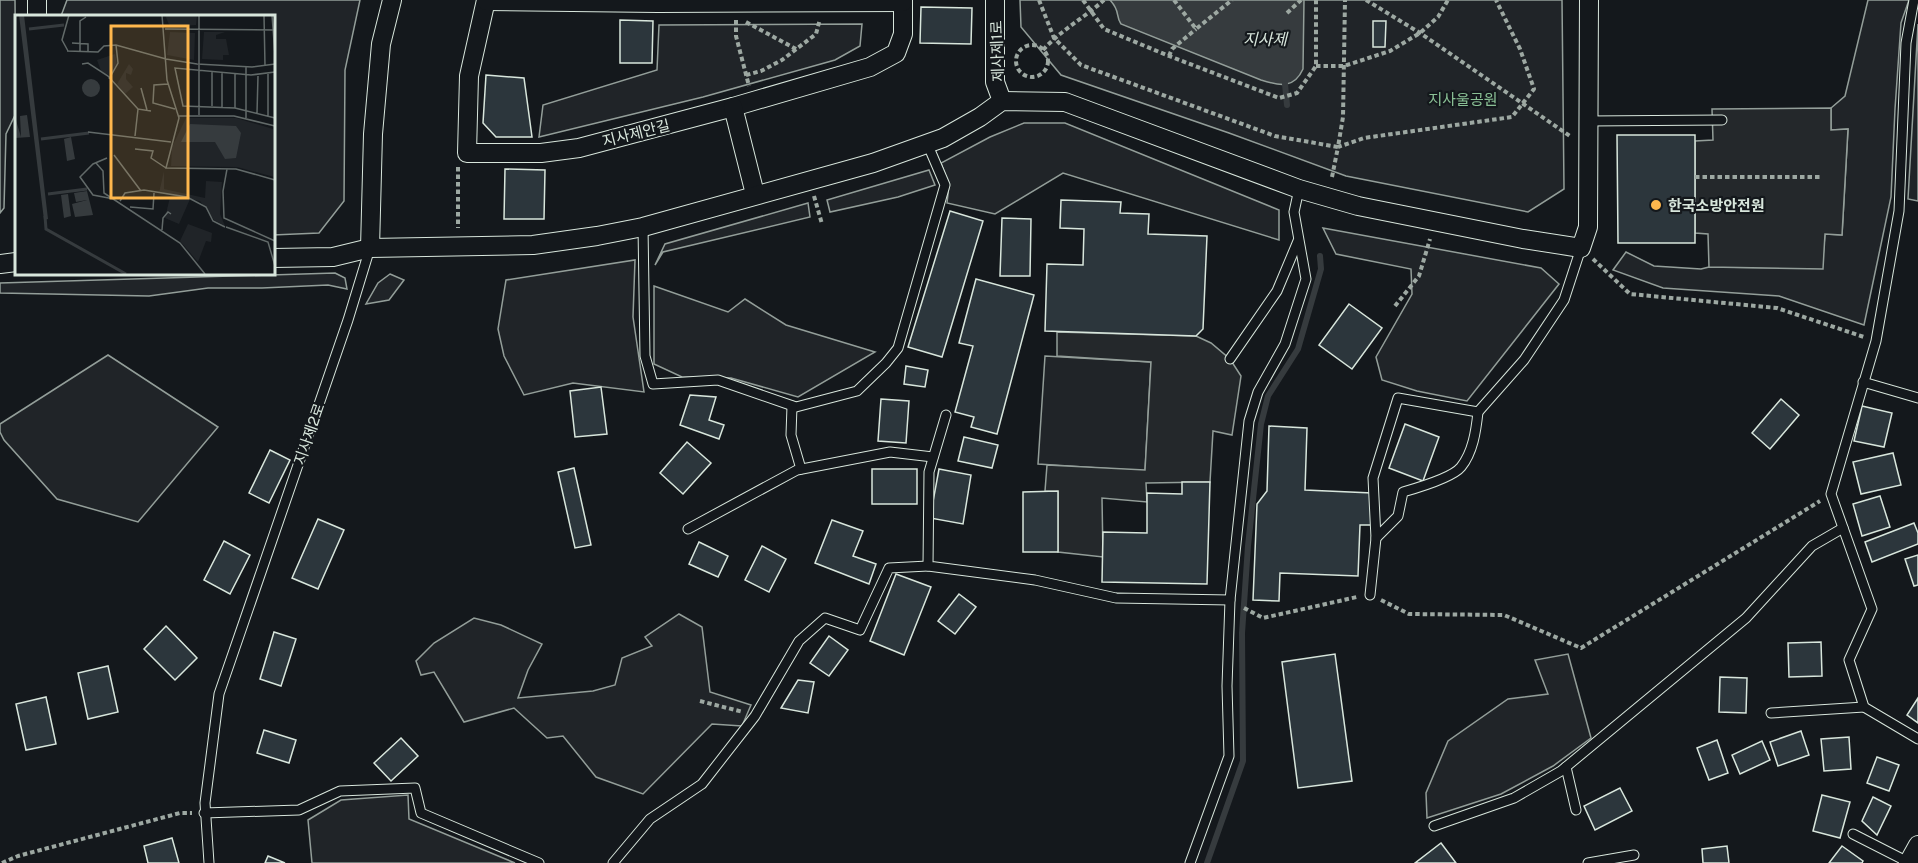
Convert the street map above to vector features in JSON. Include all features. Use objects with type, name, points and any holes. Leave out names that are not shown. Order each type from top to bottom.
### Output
[{"type":"street","name":"지사제2로","points":[[370,248],[373,134],[381,44],[392,0]]},
{"type":"street","name":"제사제1로","points":[[995,0],[995,81],[1002,101]]},
{"type":"street","points":[[274,258],[333,257],[370,248],[533,245],[643,227],[873,163],[943,138],[981,117],[1002,101],[1065,102],[1299,189],[1358,206],[1523,239],[1581,248],[1588,227],[1589,0]]},
{"type":"street","name":"지사제안길","points":[[486,1],[658,3],[903,1],[903,34],[896,53],[870,67],[733,108],[579,148],[529,153],[467,153],[469,76],[486,1]]},
{"type":"street","points":[[733,108],[755,194]]},
{"type":"street","points":[[0,264],[15,262]]},
{"type":"street","points":[[1908,862],[1918,845]]},
{"type":"lane","points":[[1864,707],[1849,660],[1872,609],[1831,494],[1876,341],[1899,211],[1906,43],[1914,0]]},
{"type":"lane","points":[[1588,121],[1722,120]]},
{"type":"lane","points":[[643,227],[645,356],[653,384],[718,380],[796,407],[857,391],[898,348],[945,185],[927,143]]},
{"type":"lane","points":[[1190,863],[1229,756],[1227,686],[1230,600],[1250,421],[1258,392],[1285,344],[1306,279],[1294,212],[1299,189]]},
{"type":"lane","points":[[1230,359],[1276,291],[1298,241]]},
{"type":"lane","name":"지사제2로","points":[[209,863],[204,813],[219,694],[345,331],[370,248]]},
{"type":"lane","points":[[1376,538],[1398,516],[1403,492],[1432,482],[1460,468],[1476,437],[1478,412],[1524,360],[1564,300],[1581,248]]},
{"type":"lane","points":[[1863,382],[1918,398]]},
{"type":"lane","points":[[1370,595],[1376,538],[1373,478],[1398,398],[1478,412]]},
{"type":"lane","points":[[792,406],[791,435],[801,470]]},
{"type":"lane","points":[[928,566],[929,472],[946,415]]},
{"type":"lane","points":[[688,529],[801,470],[890,452],[933,457]]},
{"type":"lane","points":[[1434,826],[1514,798],[1566,767],[1746,618],[1812,546],[1843,528]]},
{"type":"lane","points":[[614,863],[650,819],[702,784],[755,716],[799,641],[825,618],[860,630],[889,568],[928,566],[1035,580],[1116,598],[1230,600]]},
{"type":"lane","points":[[1771,713],[1864,707],[1918,739]]},
{"type":"lane","points":[[1566,767],[1576,810]]},
{"type":"lane","points":[[204,813],[298,810],[340,791],[414,789],[421,813],[539,863]]},
{"type":"lane","points":[[1853,834],[1908,862]]},
{"type":"lane","points":[[1588,863],[1634,855]]},
{"type":"path","points":[[1039,0],[1054,38],[1081,65],[1275,136],[1338,147],[1365,138],[1512,117],[1534,89],[1520,49],[1496,0]]},
{"type":"path","points":[[1083,0],[1104,29],[1279,98],[1298,93],[1317,66],[1316,0]]},
{"type":"path","points":[[1174,0],[1196,29]]},
{"type":"path","points":[[1169,56],[1173,49],[1232,0]]},
{"type":"path","points":[[1287,12],[1301,0]]},
{"type":"path","points":[[1332,177],[1343,117],[1346,0]]},
{"type":"path","points":[[1366,0],[1420,33],[1570,136]]},
{"type":"path","points":[[1317,66],[1344,66],[1390,51],[1420,33],[1438,17],[1448,0]]},
{"type":"path","points":[[1043,50],[1054,38],[1103,1]]},
{"type":"path","points":[[746,75],[761,71],[816,34],[821,15]]},
{"type":"path","points":[[750,89],[736,36],[736,16],[796,49]]},
{"type":"path","points":[[1310,43],[1316,43]]},
{"type":"path","points":[[1034,45],[1043,50],[1048,59],[1042,74],[1036,78],[1022,75],[1016,66],[1016,56],[1023,47],[1034,45]]},
{"type":"path","points":[[458,166],[458,228]]},
{"type":"path","points":[[1695,177],[1820,177]]},
{"type":"path","points":[[809,180],[822,224]]},
{"type":"path","points":[[1395,306],[1419,276],[1435,222]]},
{"type":"path","points":[[1581,248],[1630,294],[1778,308],[1876,341]]},
{"type":"path","points":[[1256,615],[1263,618],[1370,595],[1409,614],[1504,615],[1581,648],[1831,494]]},
{"type":"path","points":[[700,701],[755,716]]},
{"type":"path","points":[[2,863],[18,856],[180,813],[204,813]]},
{"type":"green space","points":[[0,0],[15,0],[15,115],[6,134],[4,208],[0,213]]},
{"type":"green space","points":[[67,0],[360,0],[345,70],[344,201],[319,233],[274,235],[274,15],[61,15]]},
{"type":"green space","name":"지사울공원","points":[[1020,0],[1562,0],[1564,189],[1528,212],[1346,176],[1061,75],[1021,27]]},
{"type":"green space","points":[[1868,0],[1909,0],[1901,23],[1891,197],[1864,325],[1779,296],[1663,288],[1613,270],[1626,252],[1654,266],[1701,269],[1709,267],[1822,268],[1825,234],[1842,235],[1848,129],[1831,130],[1831,108],[1845,96]]},
{"type":"green space","points":[[862,24],[860,46],[835,60],[703,97],[539,137],[543,105],[657,70],[659,25]]},
{"type":"green space","points":[[1918,24],[1918,201],[1908,199]]},
{"type":"green space","points":[[1024,123],[1065,123],[1279,210],[1279,240],[1063,173],[995,214],[947,203],[949,185],[941,163],[990,137]]},
{"type":"green space","points":[[929,170],[935,185],[898,197],[830,212],[827,200]]},
{"type":"green space","points":[[808,203],[810,217],[663,252],[655,265],[665,244]]},
{"type":"green space","points":[[1323,228],[1541,268],[1559,284],[1467,401],[1417,391],[1382,380],[1376,357],[1412,294],[1411,269],[1336,254]]},
{"type":"green space","points":[[635,260],[633,317],[644,392],[573,383],[524,395],[504,356],[498,329],[506,280]]},
{"type":"green space","points":[[335,273],[345,278],[347,289],[328,285],[208,288],[149,296],[0,293],[0,283]]},
{"type":"green space","points":[[390,274],[404,280],[389,300],[366,304],[378,283]]},
{"type":"green space","points":[[654,286],[728,312],[745,299],[786,325],[875,352],[798,397],[731,378],[682,377],[654,364]]},
{"type":"green space","points":[[108,355],[218,427],[138,522],[57,499],[4,440],[0,432],[0,424]]},
{"type":"green space","points":[[1045,356],[1151,362],[1145,471],[1038,464]]},
{"type":"green space","points":[[679,614],[702,627],[710,692],[751,705],[742,726],[712,724],[643,794],[596,777],[563,736],[547,738],[514,708],[464,722],[434,672],[421,675],[416,661],[434,643],[474,618],[501,625],[542,644],[528,670],[518,698],[593,691],[615,685],[622,658],[652,646],[645,637]]},
{"type":"green space","points":[[1568,654],[1591,738],[1553,766],[1501,794],[1427,818],[1426,793],[1448,741],[1508,699],[1548,694],[1535,660]]},
{"type":"green space","points":[[408,795],[409,819],[515,863],[312,863],[308,820],[341,800]]},
{"type":"shaded area","points":[[1831,108],[1831,130],[1848,129],[1842,235],[1825,234],[1823,269],[1709,267],[1708,234],[1695,233],[1695,141],[1713,140],[1712,109]]},
{"type":"shaded area","points":[[1057,332],[1196,336],[1211,343],[1230,359],[1241,376],[1232,435],[1213,431],[1210,482],[1146,483],[1147,502],[1102,498],[1103,557],[1058,552],[1058,492],[1045,491],[1047,465],[1145,470],[1151,362],[1057,356]]},
{"type":"water","name":"지사제","points":[[1110,0],[1304,0],[1303,69],[1291,83],[1274,84],[1261,80],[1121,24],[1116,8]]},
{"type":"building","points":[[921,7],[972,8],[971,44],[920,43]]},
{"type":"building","points":[[620,20],[653,21],[652,63],[620,63]]},
{"type":"building","points":[[1373,21],[1386,21],[1385,47],[1373,47]]},
{"type":"building","points":[[486,75],[524,78],[532,137],[496,137],[483,123]]},
{"type":"building","name":"한국소방안전원","points":[[1617,135],[1695,135],[1695,243],[1618,243]]},
{"type":"building","points":[[505,169],[545,170],[544,219],[504,219]]},
{"type":"building","points":[[1061,200],[1121,202],[1120,213],[1149,214],[1148,234],[1207,236],[1203,329],[1196,336],[1045,331],[1047,264],[1083,265],[1084,229],[1060,228]]},
{"type":"building","points":[[950,211],[983,221],[942,357],[908,347]]},
{"type":"building","points":[[1002,218],[1031,219],[1030,276],[1000,276]]},
{"type":"building","points":[[976,279],[1034,295],[997,434],[971,427],[974,417],[955,412],[973,346],[959,343]]},
{"type":"building","points":[[1349,304],[1382,328],[1352,369],[1319,345]]},
{"type":"building","points":[[906,366],[928,370],[925,387],[904,384]]},
{"type":"building","points":[[601,387],[607,434],[575,437],[570,391]]},
{"type":"building","points":[[690,395],[716,397],[709,420],[724,425],[719,439],[680,425]]},
{"type":"building","points":[[881,399],[909,401],[906,443],[878,441]]},
{"type":"building","points":[[1781,399],[1799,415],[1770,449],[1752,433]]},
{"type":"building","points":[[1862,406],[1892,413],[1884,447],[1854,441]]},
{"type":"building","points":[[1405,424],[1439,437],[1423,481],[1389,468]]},
{"type":"building","points":[[1269,426],[1307,428],[1305,490],[1372,493],[1371,525],[1360,525],[1358,576],[1280,573],[1279,601],[1253,600],[1257,504],[1267,491]]},
{"type":"building","points":[[964,437],[998,445],[992,468],[958,461]]},
{"type":"building","points":[[687,442],[711,463],[683,494],[660,473]]},
{"type":"building","points":[[270,450],[290,460],[269,503],[249,493]]},
{"type":"building","points":[[1893,453],[1901,485],[1861,494],[1853,462]]},
{"type":"building","points":[[574,468],[591,545],[575,548],[558,472]]},
{"type":"building","points":[[872,469],[917,469],[917,504],[872,504]]},
{"type":"building","points":[[939,469],[971,475],[963,524],[930,518]]},
{"type":"building","points":[[1182,482],[1210,482],[1207,584],[1102,582],[1103,532],[1147,533],[1147,493],[1182,494]]},
{"type":"building","points":[[1058,491],[1058,552],[1023,552],[1023,492]]},
{"type":"building","points":[[1880,496],[1890,527],[1862,536],[1853,504]]},
{"type":"building","points":[[318,519],[344,530],[318,589],[292,578]]},
{"type":"building","points":[[832,520],[863,531],[853,556],[876,564],[869,584],[815,563]]},
{"type":"building","points":[[1914,523],[1918,533],[1918,544],[1872,562],[1865,542]]},
{"type":"building","points":[[224,541],[250,555],[230,594],[204,580]]},
{"type":"building","points":[[699,542],[728,556],[718,577],[689,564]]},
{"type":"building","points":[[762,546],[786,559],[769,592],[745,580]]},
{"type":"building","points":[[1918,555],[1918,585],[1914,586],[1905,559]]},
{"type":"building","points":[[896,574],[931,587],[904,655],[870,641]]},
{"type":"building","points":[[959,594],[976,607],[955,634],[938,621]]},
{"type":"building","points":[[166,626],[197,658],[175,680],[144,649]]},
{"type":"building","points":[[274,632],[296,639],[281,686],[260,679]]},
{"type":"building","points":[[829,636],[848,650],[829,676],[810,663]]},
{"type":"building","points":[[1821,642],[1822,676],[1789,677],[1788,643]]},
{"type":"building","points":[[1335,654],[1352,781],[1298,788],[1282,662]]},
{"type":"building","points":[[108,666],[118,712],[88,719],[78,673]]},
{"type":"building","points":[[1720,677],[1747,678],[1746,713],[1719,712]]},
{"type":"building","points":[[798,680],[814,682],[808,713],[781,708]]},
{"type":"building","points":[[46,697],[56,744],[26,750],[16,704]]},
{"type":"building","points":[[1918,698],[1918,723],[1907,715]]},
{"type":"building","points":[[264,730],[296,740],[289,763],[257,753]]},
{"type":"building","points":[[1801,731],[1809,755],[1778,766],[1770,742]]},
{"type":"building","points":[[1849,737],[1851,769],[1824,771],[1821,739]]},
{"type":"building","points":[[401,738],[418,756],[391,781],[374,763]]},
{"type":"building","points":[[1717,740],[1728,773],[1709,780],[1697,748]]},
{"type":"building","points":[[1762,741],[1770,760],[1740,774],[1732,755]]},
{"type":"building","points":[[1877,757],[1899,765],[1889,791],[1867,783]]},
{"type":"building","points":[[1620,788],[1632,811],[1595,830],[1584,806]]},
{"type":"building","points":[[1822,795],[1850,802],[1840,838],[1813,831]]},
{"type":"building","points":[[1873,797],[1891,806],[1877,835],[1862,821]]},
{"type":"building","points":[[172,838],[179,863],[148,863],[144,846]]},
{"type":"building","points":[[1441,843],[1456,863],[1415,863]]},
{"type":"building","points":[[1727,846],[1729,863],[1703,863],[1702,849]]},
{"type":"building","points":[[1842,846],[1863,861],[1862,863],[1829,863]]},
{"type":"building","points":[[268,856],[285,863],[265,863]]},
{"type":"waterway","points":[[1285,84],[1287,105]]},
{"type":"waterway","points":[[1207,863],[1243,761],[1242,633],[1248,546],[1261,424],[1268,396],[1298,349],[1321,269],[1320,256]]},
{"type":"place","name":"한국소방안전원","points":[[1656,205]]}]
